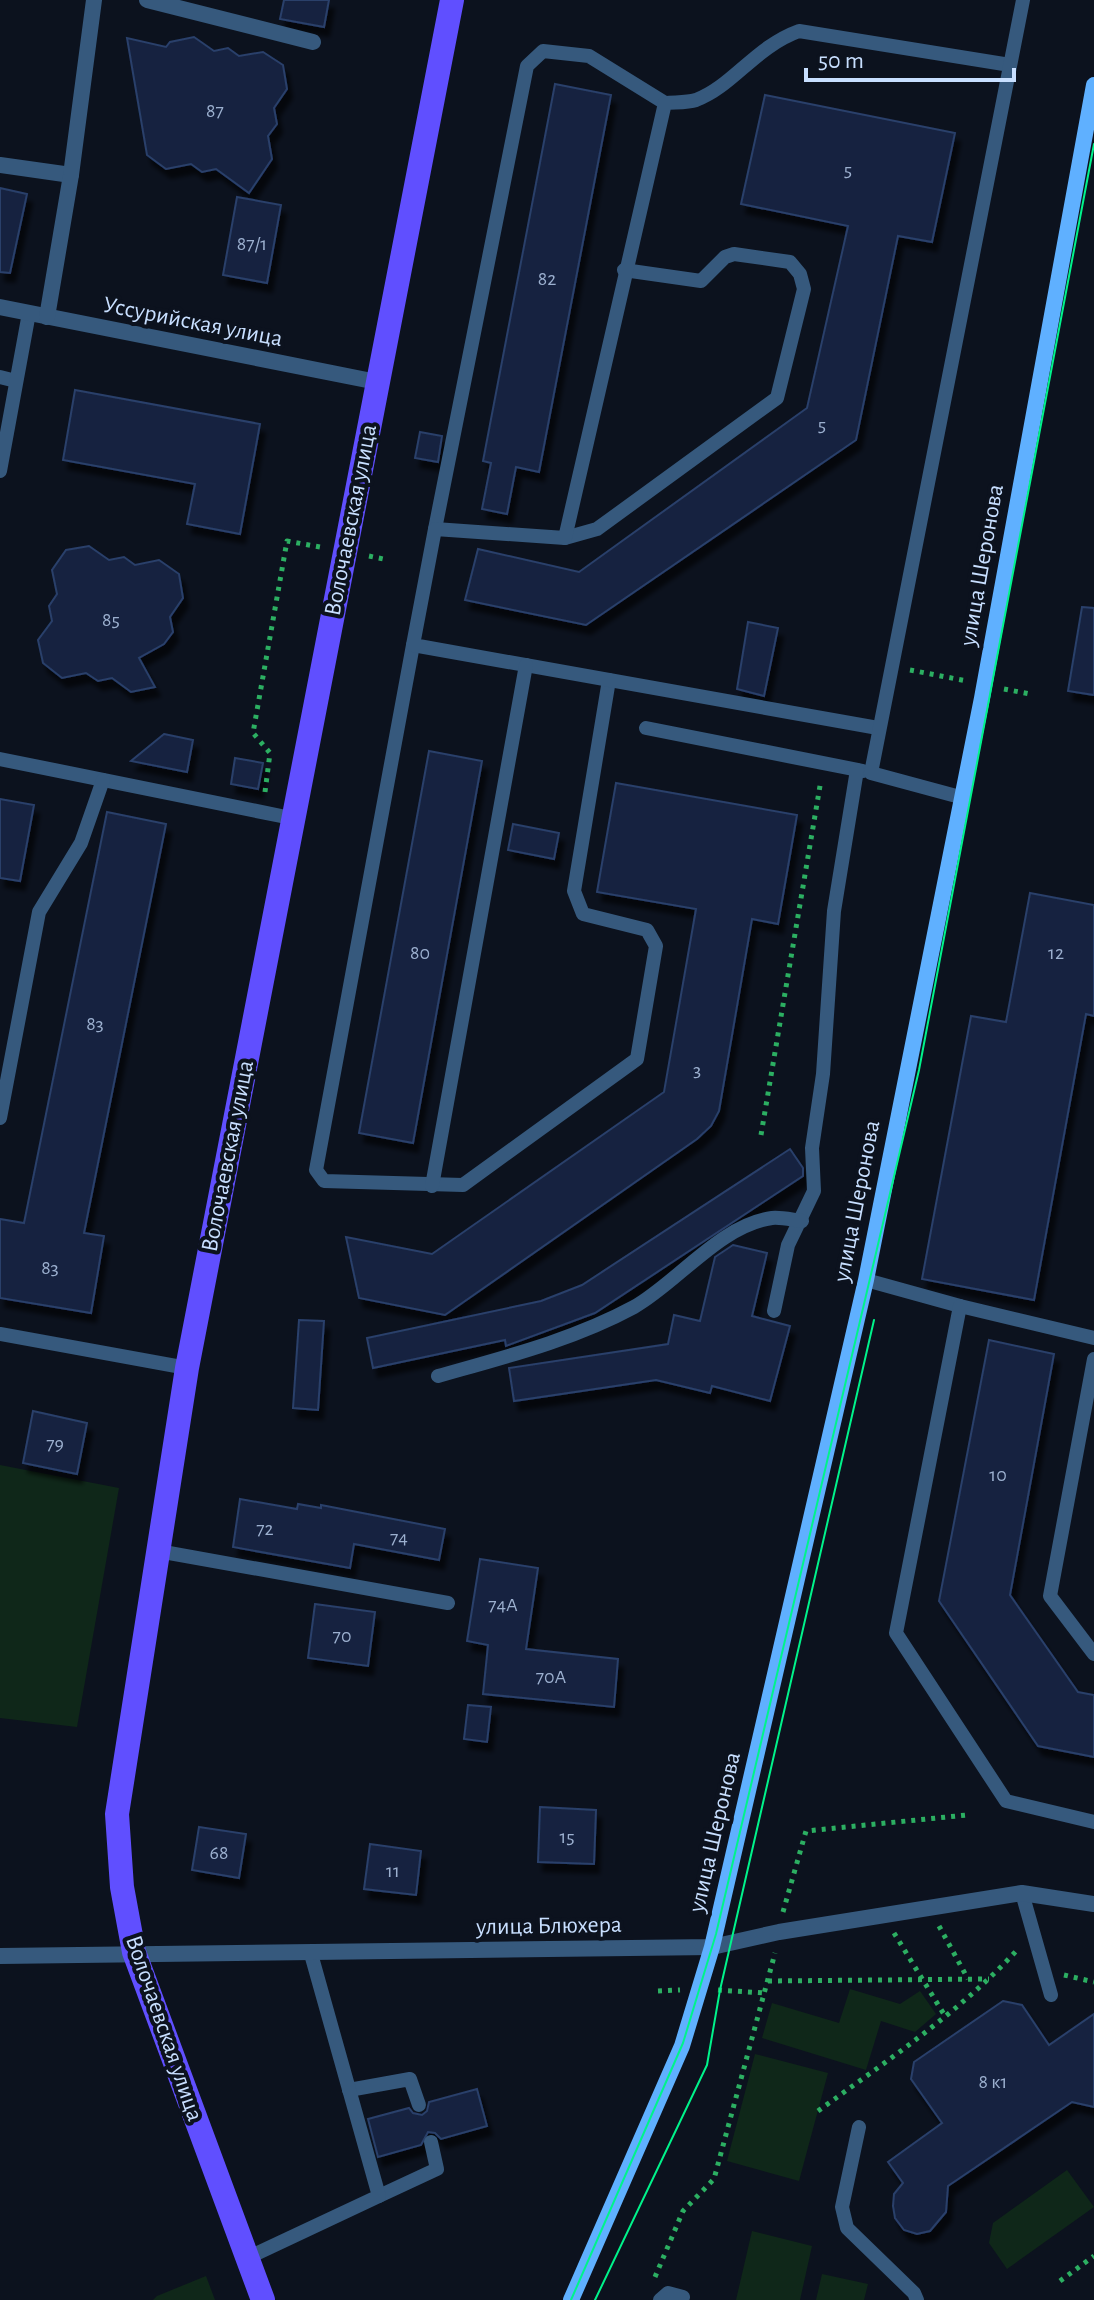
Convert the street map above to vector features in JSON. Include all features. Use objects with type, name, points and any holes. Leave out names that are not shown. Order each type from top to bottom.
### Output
[{"type":"main road","name":"Волочаевская улица","points":[[263,2300],[134,1952],[122,1887],[117,1814],[187,1368],[291,818],[452,0]]},
{"type":"main road","name":"улица Шеронова","points":[[571,2300],[682,2046],[712,1947],[866,1280],[984,685],[1094,85]]},
{"type":"street","points":[[47,317],[71,175],[94,0]]},
{"type":"street","points":[[147,0],[313,42]]},
{"type":"street","points":[[0,165],[71,175]]},
{"type":"street","name":"Уссурийская улица","points":[[0,307],[377,382]]},
{"type":"street","name":"улица Блюхера","points":[[0,1956],[712,1947],[779,1932],[1022,1893],[1094,1904]]},
{"type":"lane","points":[[774,1311],[788,1245],[814,1191],[812,1148],[823,1074],[834,911],[864,771],[878,728],[1023,0]]},
{"type":"lane","points":[[609,680],[574,891],[583,914],[647,930],[653,935],[656,946],[637,1059],[628,1069],[470,1182],[457,1186],[432,1186],[324,1181],[316,1170],[435,529],[527,66],[543,51],[589,56],[665,103],[694,101],[702,97],[774,40],[799,31],[1010,65]]},
{"type":"lane","points":[[565,538],[624,270],[665,103]]},
{"type":"lane","points":[[435,529],[565,538],[597,529],[777,398],[804,289],[800,274],[790,262],[734,254],[725,257],[701,281],[624,270]]},
{"type":"lane","points":[[0,471],[29,313]]},
{"type":"lane","points":[[0,377],[16,381]]},
{"type":"lane","points":[[413,645],[878,728]]},
{"type":"lane","points":[[432,1186],[526,665]]},
{"type":"lane","points":[[646,728],[864,771],[960,797]]},
{"type":"lane","points":[[0,759],[291,818]]},
{"type":"lane","points":[[0,1118],[39,912],[81,843],[103,780]]},
{"type":"lane","points":[[438,1376],[568,1338],[637,1305],[687,1265],[741,1230],[772,1218],[802,1221]]},
{"type":"lane","points":[[866,1280],[1094,1338]]},
{"type":"lane","points":[[960,1306],[896,1633],[1006,1801],[1094,1822]]},
{"type":"lane","points":[[0,1334],[187,1368]]},
{"type":"lane","points":[[1094,1359],[1050,1596],[1094,1654]]},
{"type":"lane","points":[[158,1551],[448,1603]]},
{"type":"lane","points":[[1022,1893],[1051,1995]]},
{"type":"lane","points":[[311,1954],[379,2196]]},
{"type":"lane","points":[[349,2090],[410,2079],[419,2105]]},
{"type":"lane","points":[[859,2127],[842,2207],[847,2228],[914,2293],[917,2300]]},
{"type":"lane","points":[[247,2258],[437,2169],[431,2142]]},
{"type":"lane","points":[[660,2300],[668,2293],[683,2297]]},
{"type":"path","points":[[262,812],[270,753],[253,733],[287,541],[388,560]]},
{"type":"path","points":[[890,666],[1030,694]]},
{"type":"path","points":[[761,1135],[824,763]]},
{"type":"path","points":[[650,2287],[683,2211],[714,2179],[806,1831],[967,1815]]},
{"type":"path","points":[[939,1925],[968,1979]]},
{"type":"path","points":[[894,1932],[945,2016]]},
{"type":"path","points":[[818,2111],[990,1979],[1033,1933]]},
{"type":"path","points":[[768,1981],[990,1979]]},
{"type":"path","points":[[1060,2281],[1094,2256]]},
{"type":"green space","points":[[0,1465],[119,1488],[77,1727],[0,1718]]},
{"type":"green space","points":[[850,1989],[900,2004],[920,1991],[936,2014],[915,2032],[881,2021],[866,2070],[762,2038],[772,2003],[839,2023]]},
{"type":"green space","points":[[755,2054],[828,2073],[799,2181],[727,2161]]},
{"type":"green space","points":[[1067,2170],[1094,2207],[1007,2269],[989,2243],[993,2223]]},
{"type":"green space","points":[[752,2231],[812,2246],[800,2300],[736,2300]]},
{"type":"green space","points":[[822,2274],[868,2284],[864,2300],[816,2300]]},
{"type":"green space","points":[[206,2276],[215,2300],[153,2300],[157,2296]]},
{"type":"building","points":[[284,0],[329,0],[324,27],[280,19]]},
{"type":"building","points":[[194,37],[214,51],[228,48],[239,56],[263,52],[283,65],[287,89],[274,108],[277,124],[268,136],[272,159],[249,193],[216,169],[202,172],[191,164],[166,169],[147,155],[127,38],[166,47],[170,42]]},
{"type":"building","points":[[555,84],[611,95],[539,472],[516,467],[507,514],[482,509],[491,463],[483,461]]},
{"type":"building","points":[[765,95],[955,133],[932,242],[898,236],[856,440],[586,625],[465,600],[478,549],[579,572],[807,408],[848,226],[741,204]]},
{"type":"building","points":[[0,188],[27,194],[10,273],[0,272]]},
{"type":"building","points":[[237,197],[281,205],[267,283],[223,275]]},
{"type":"building","points":[[75,390],[260,424],[240,534],[187,524],[195,484],[63,460]]},
{"type":"building","points":[[420,432],[442,436],[438,462],[415,458]]},
{"type":"building","points":[[89,546],[109,560],[124,557],[135,565],[159,560],[179,574],[183,598],[170,617],[173,632],[164,644],[139,658],[155,687],[131,692],[112,678],[98,681],[86,673],[62,678],[43,663],[38,640],[52,621],[49,606],[57,594],[52,570],[66,550]]},
{"type":"building","points":[[1082,607],[1094,608],[1094,695],[1068,691]]},
{"type":"building","points":[[748,622],[778,628],[764,696],[737,689]]},
{"type":"building","points":[[164,734],[193,740],[187,772],[131,761]]},
{"type":"building","points":[[429,751],[482,761],[413,1143],[359,1133]]},
{"type":"building","points":[[235,758],[263,763],[258,789],[231,784]]},
{"type":"building","points":[[616,783],[797,815],[778,924],[752,919],[719,1111],[711,1126],[697,1139],[445,1315],[359,1298],[346,1237],[432,1254],[664,1092],[696,909],[597,892]]},
{"type":"building","points":[[0,799],[34,805],[20,881],[0,878]]},
{"type":"building","points":[[107,812],[166,824],[84,1233],[104,1236],[91,1313],[0,1298],[0,1219],[24,1223]]},
{"type":"building","points":[[513,824],[559,833],[554,859],[508,850]]},
{"type":"building","points":[[1030,893],[1094,905],[1094,1016],[1086,1014],[1034,1300],[922,1279],[971,1016],[1006,1022]]},
{"type":"building","points":[[790,1149],[803,1168],[803,1176],[595,1313],[506,1346],[505,1340],[373,1368],[367,1338],[541,1301],[582,1285]]},
{"type":"building","points":[[733,1245],[767,1253],[752,1316],[790,1326],[770,1401],[712,1386],[710,1393],[656,1380],[514,1401],[509,1368],[668,1344],[674,1315],[700,1321],[715,1257]]},
{"type":"building","points":[[299,1320],[324,1321],[318,1410],[293,1408]]},
{"type":"building","points":[[989,1340],[1054,1354],[1010,1595],[1078,1692],[1094,1695],[1094,1757],[1038,1746],[939,1601]]},
{"type":"building","points":[[33,1411],[87,1423],[77,1474],[23,1463]]},
{"type":"building","points":[[240,1499],[297,1509],[298,1504],[321,1508],[321,1505],[445,1529],[439,1560],[354,1544],[350,1568],[233,1547]]},
{"type":"building","points":[[480,1559],[538,1568],[526,1649],[618,1659],[614,1707],[483,1694],[488,1645],[467,1641]]},
{"type":"building","points":[[315,1604],[375,1612],[368,1666],[308,1658]]},
{"type":"building","points":[[468,1705],[491,1707],[487,1742],[464,1739]]},
{"type":"building","points":[[540,1807],[596,1810],[594,1864],[538,1862]]},
{"type":"building","points":[[199,1827],[246,1834],[239,1878],[192,1870]]},
{"type":"building","points":[[370,1844],[421,1851],[416,1895],[364,1889]]},
{"type":"building","points":[[1003,2001],[1022,2005],[1049,2045],[1094,2014],[1094,2107],[1072,2102],[948,2186],[946,2212],[930,2231],[917,2234],[904,2230],[895,2218],[893,2206],[894,2194],[903,2183],[888,2162],[942,2123],[911,2079],[914,2062]]},
{"type":"building","points":[[477,2089],[487,2126],[441,2139],[435,2133],[428,2132],[421,2145],[378,2157],[368,2119],[409,2108],[413,2113],[422,2115],[427,2111],[429,2102]]},
{"type":"tram line","points":[[571,2300],[683,2043],[716,1934],[919,1070],[1094,144]]},
{"type":"tram line","points":[[595,2300],[707,2065],[720,1990],[874,1320]]}]
